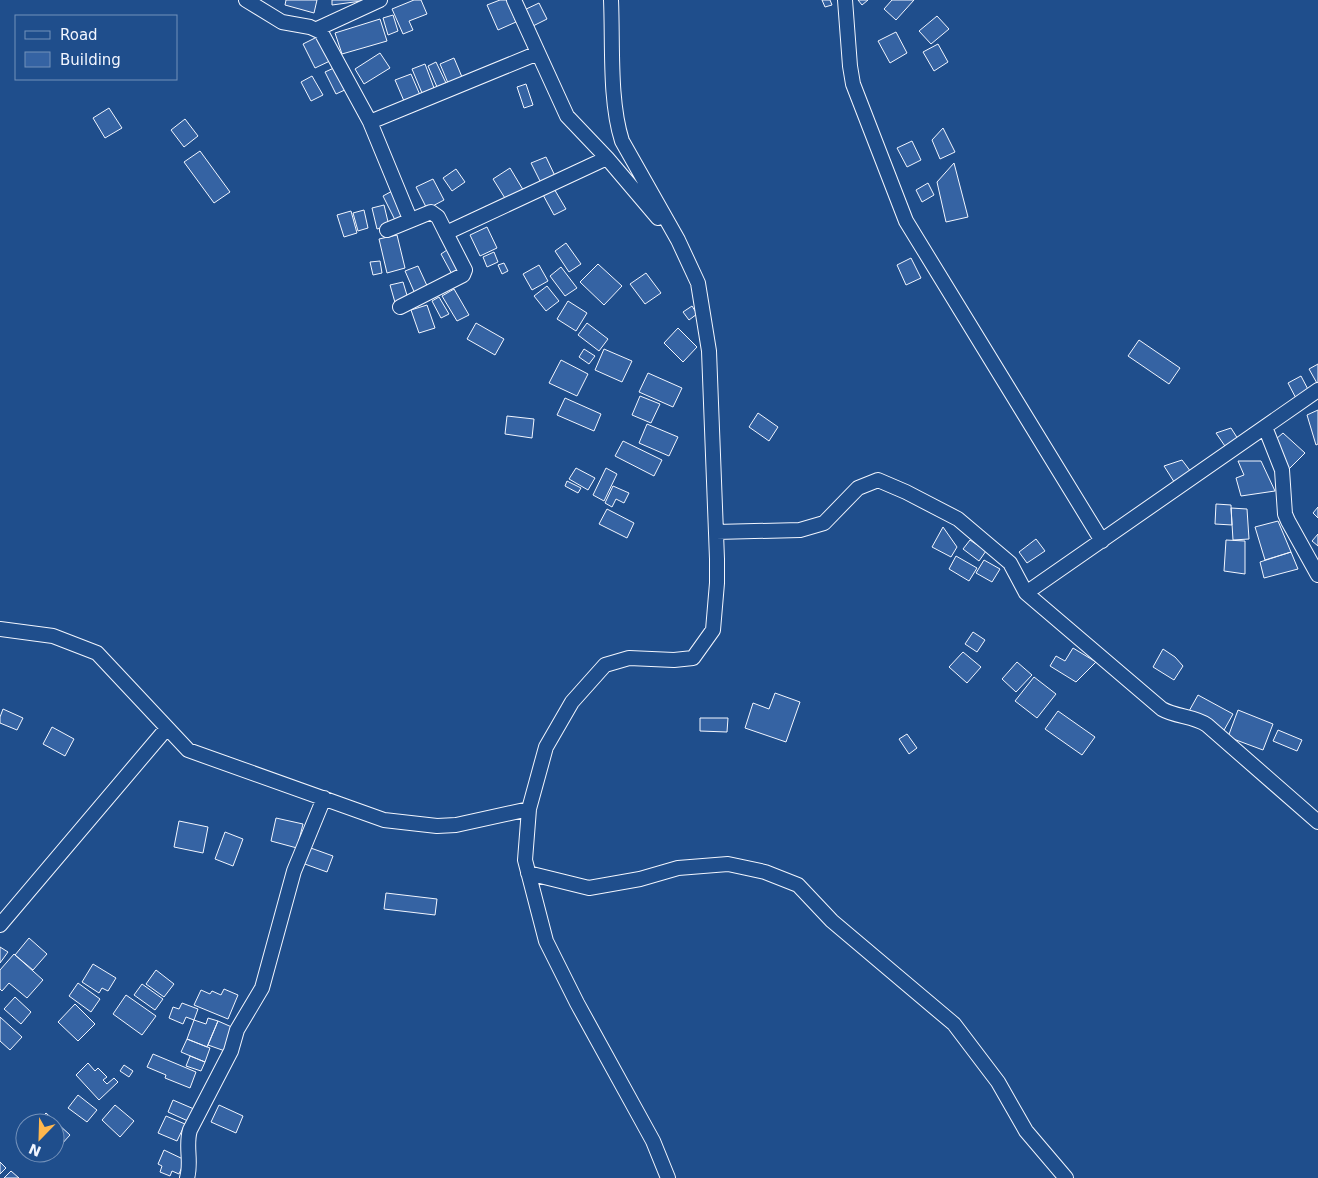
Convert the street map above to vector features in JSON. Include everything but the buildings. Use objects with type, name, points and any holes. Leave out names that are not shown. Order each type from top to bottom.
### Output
[{"type":"street","points":[[246,0],[282,22],[316,29],[324,37],[370,122],[410,219]]},
{"type":"street","points":[[316,29],[380,0]]},
{"type":"street","points":[[514,0],[567,116],[607,158],[678,240]]},
{"type":"street","points":[[612,0],[615,99],[618,128],[622,141],[678,240],[698,283],[709,351],[717,582],[713,630],[693,658],[674,660],[629,658],[605,665],[572,702],[546,747],[530,809],[525,860],[546,941],[577,1003],[653,1141],[668,1178]]},
{"type":"street","points":[[845,0],[853,84],[906,221],[1102,541]]},
{"type":"street","points":[[370,122],[538,53]]},
{"type":"street","points":[[446,233],[607,158]]},
{"type":"street","points":[[388,230],[410,219],[431,212],[438,217],[464,270],[463,275],[400,307]]},
{"type":"street","points":[[1026,593],[1318,390]]},
{"type":"street","points":[[1264,428],[1282,470],[1285,514],[1318,575]]},
{"type":"street","points":[[716,532],[800,530],[824,523],[858,488],[878,480],[906,492],[958,519],[1010,563],[1026,593],[1162,709],[1169,713],[1201,721],[1318,822]]},
{"type":"street","points":[[0,629],[52,636],[97,653],[188,750],[384,820],[437,826],[456,825],[530,809]]},
{"type":"street","points":[[0,925],[167,728]]},
{"type":"street","points":[[187,1178],[187,1142],[190,1130],[231,1051],[237,1030],[262,988],[294,871],[324,798]]},
{"type":"street","points":[[528,873],[589,888],[640,879],[678,868],[728,864],[765,872],[798,885],[832,921],[954,1024],[998,1082],[1026,1131],[1066,1178]]}]
